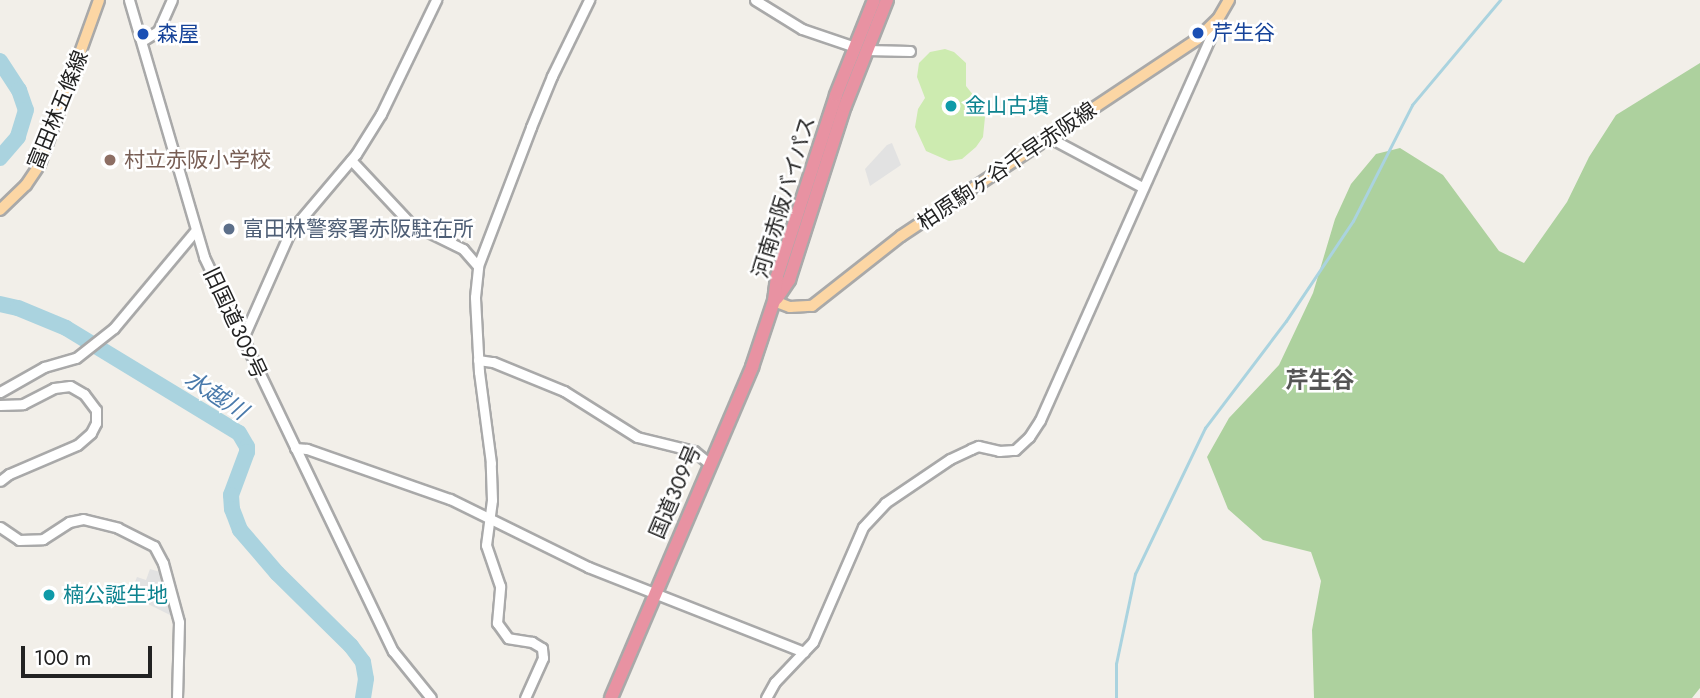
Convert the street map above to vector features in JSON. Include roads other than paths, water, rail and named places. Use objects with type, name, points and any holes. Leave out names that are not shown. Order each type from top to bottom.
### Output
[{"type":"highway","name":"河南赤阪バイパス","points":[[774,301],[789,280],[874,0]]},
{"type":"highway","name":"河南赤阪バイパス","points":[[861,48],[887,0]]},
{"type":"highway","name":"国道309号","points":[[611,698],[752,367],[774,301]]},
{"type":"main road","name":"富田林五條線","points":[[0,210],[26,185],[40,164],[99,0]]},
{"type":"main road","name":"柏原駒ヶ谷千早赤阪線","points":[[774,301],[790,307],[812,306],[901,236],[1197,39],[1219,19],[1229,0]]},
{"type":"street","name":"旧国道309号","points":[[129,0],[195,231],[243,338],[393,651],[431,698]]},
{"type":"street","points":[[142,41],[158,32],[172,0]]},
{"type":"street","points":[[243,338],[290,232],[351,160],[381,114],[436,0]]},
{"type":"street","points":[[526,698],[543,657],[542,648],[532,642],[508,638],[497,623],[500,586],[486,545],[492,500],[491,463],[474,323],[478,266],[552,76],[589,0]]},
{"type":"street","points":[[755,0],[811,33],[861,48],[910,51]]},
{"type":"street","points":[[766,698],[775,682],[813,642],[863,527],[885,503],[950,459],[971,449],[978,446],[999,451],[1015,450],[1029,437],[1040,420],[1219,19]]},
{"type":"street","points":[[1050,138],[1142,187]]},
{"type":"street","points":[[351,160],[410,223],[463,249],[478,266]]},
{"type":"street","points":[[0,392],[44,367],[76,358],[114,328],[195,231]]},
{"type":"street","points":[[478,360],[493,362],[564,391],[637,437],[694,451],[709,463]]},
{"type":"street","points":[[0,405],[23,404],[54,388],[70,386],[84,394],[96,410],[96,423],[91,433],[77,445],[9,474],[0,481]]},
{"type":"street","points":[[295,448],[307,449],[400,480],[488,517],[588,567],[804,652]]},
{"type":"street","points":[[0,527],[7,535],[28,541],[43,539],[69,522],[83,519],[126,531],[154,546],[174,598],[179,633],[177,698]]},
{"type":"waterway","points":[[1116,698],[1116,664],[1135,574],[1205,428],[1286,321],[1353,221],[1412,105],[1500,0]]},
{"type":"waterway","points":[[0,61],[19,90],[26,110],[18,137],[0,158]]},
{"type":"waterway","name":"水越川","points":[[0,304],[18,308],[66,328],[239,433],[247,452],[231,495],[232,509],[240,530],[277,573],[351,646],[363,662],[366,679],[363,698]]},
{"type":"place","name":"芹生谷","points":[[1198,33]]},
{"type":"place","name":"森屋","points":[[143,34]]},
{"type":"place","name":"金山古墳","points":[[951,106]]},
{"type":"place","name":"村立赤阪小学校","points":[[110,160]]},
{"type":"place","name":"富田林警察署赤阪駐在所","points":[[229,229]]},
{"type":"place","name":"楠公誕生地","points":[[49,595]]},
{"type":"district","name":"芹生谷","points":[[1320,380]]}]
